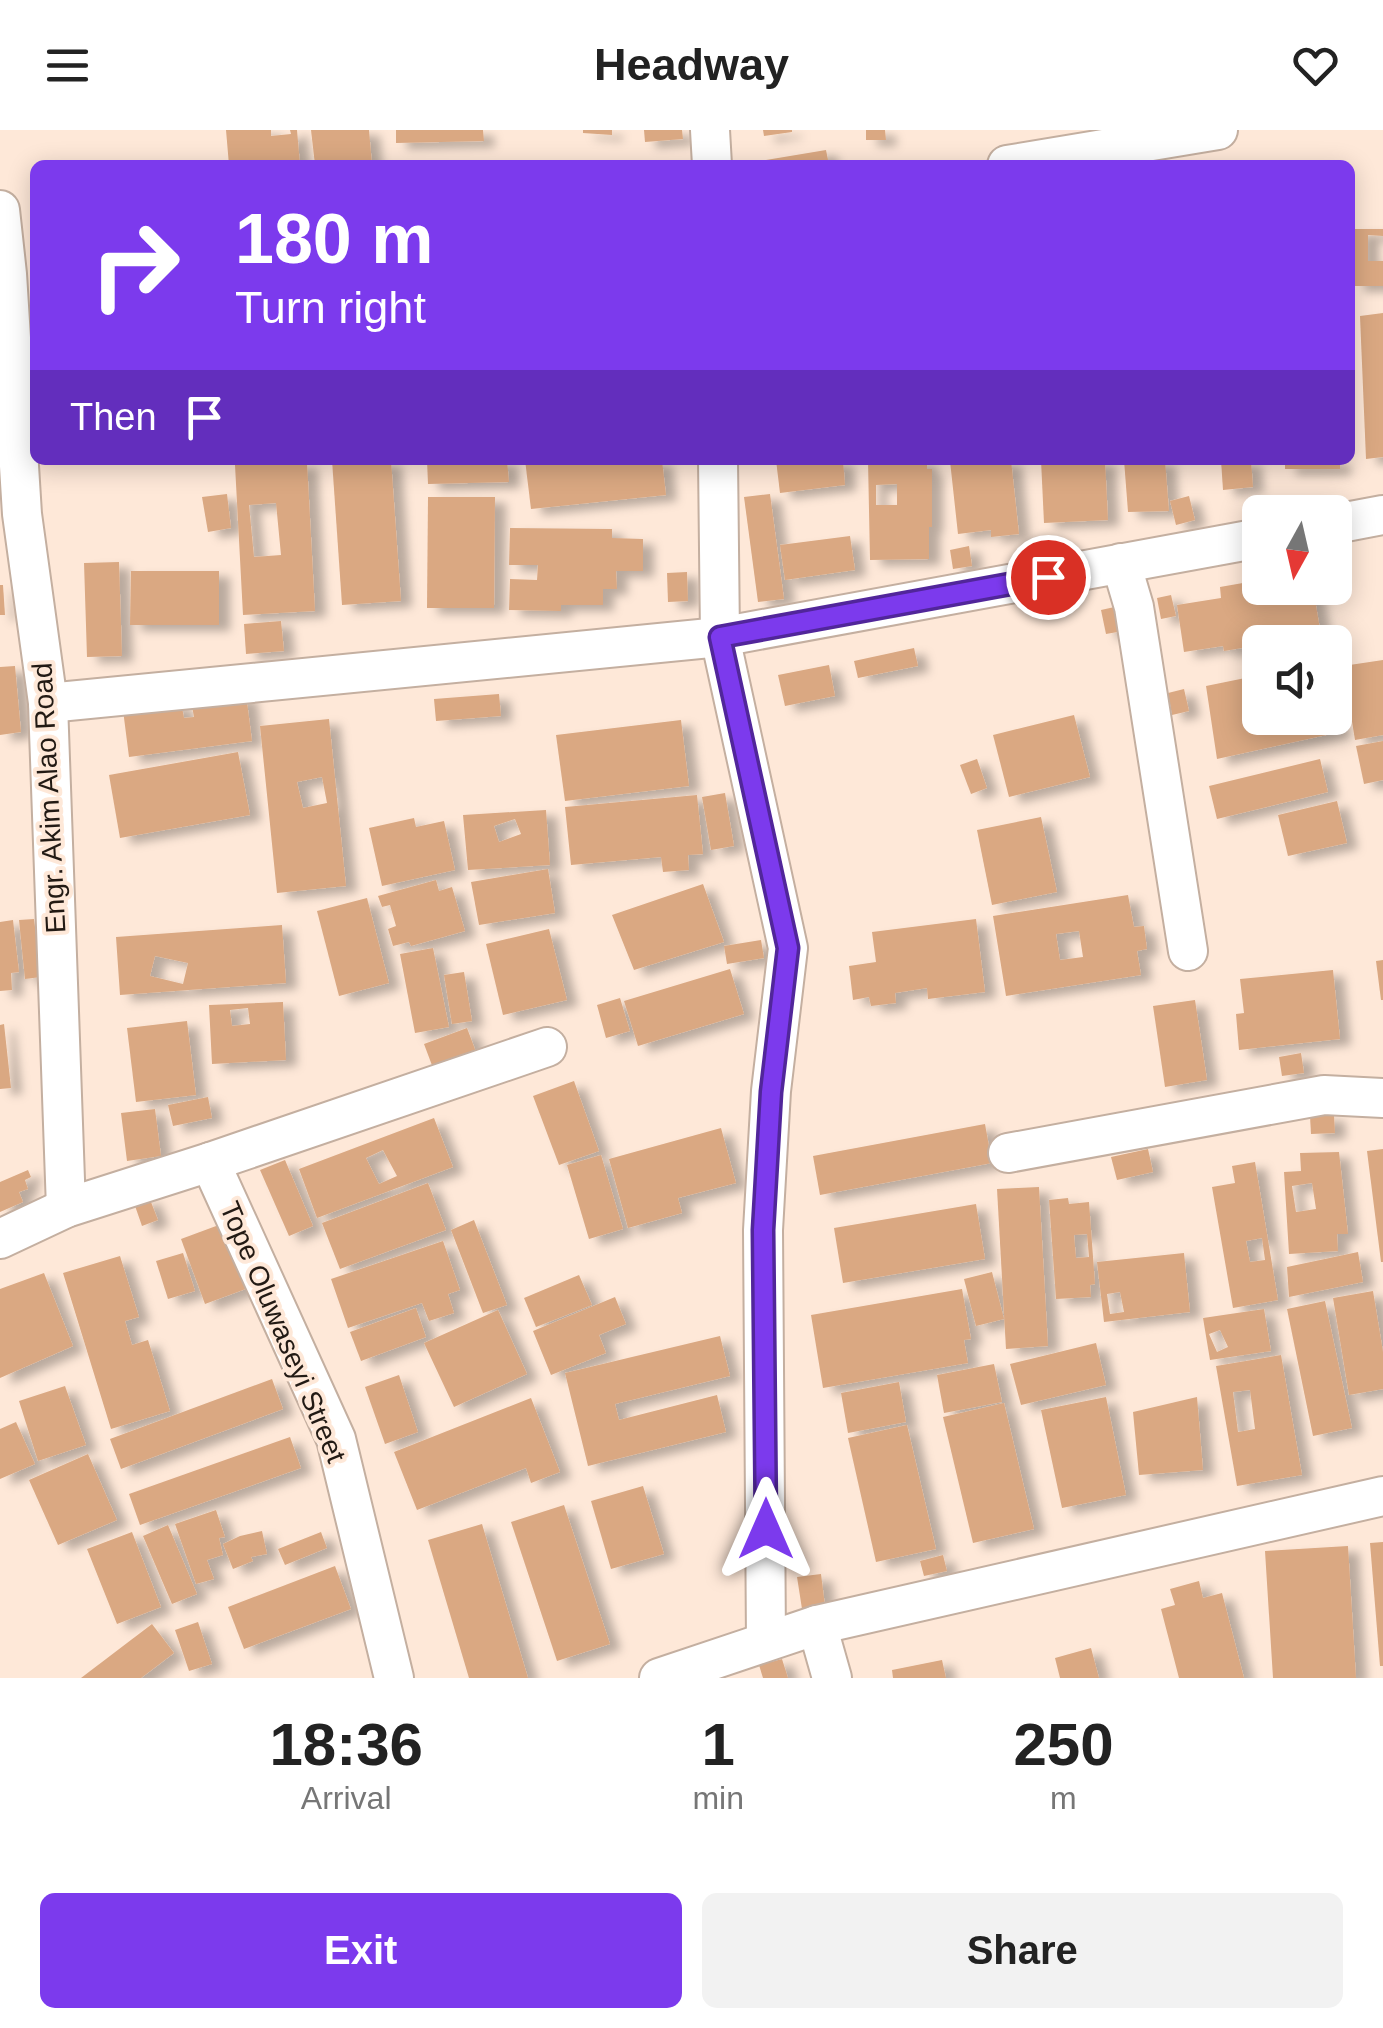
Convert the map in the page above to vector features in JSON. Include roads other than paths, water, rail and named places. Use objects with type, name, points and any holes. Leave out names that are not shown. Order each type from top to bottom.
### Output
[{"type":"street","points":[[710,130],[712,160]]},
{"type":"street","points":[[1038,160],[1218,130]]},
{"type":"street","name":"Engr. Akim Alao Road","points":[[0,210],[21,272],[22,514],[48,702],[66,1208]]},
{"type":"street","points":[[718,465],[720,637],[788,948],[771,1092],[763,1230],[766,1641]]},
{"type":"street","points":[[1352,521],[1383,515]]},
{"type":"street","points":[[48,702],[720,637],[1242,541]]},
{"type":"street","points":[[1121,563],[1134,606],[1188,951]]},
{"type":"street","points":[[0,1239],[66,1208],[547,1047]]},
{"type":"street","points":[[1008,1153],[1324,1095],[1383,1098]]},
{"type":"street","name":"Tope Oluwaseyi Street","points":[[210,1162],[336,1439],[394,1678]]},
{"type":"street","points":[[659,1678],[817,1625],[1383,1496]]},
{"type":"street","points":[[817,1625],[832,1678]]}]
